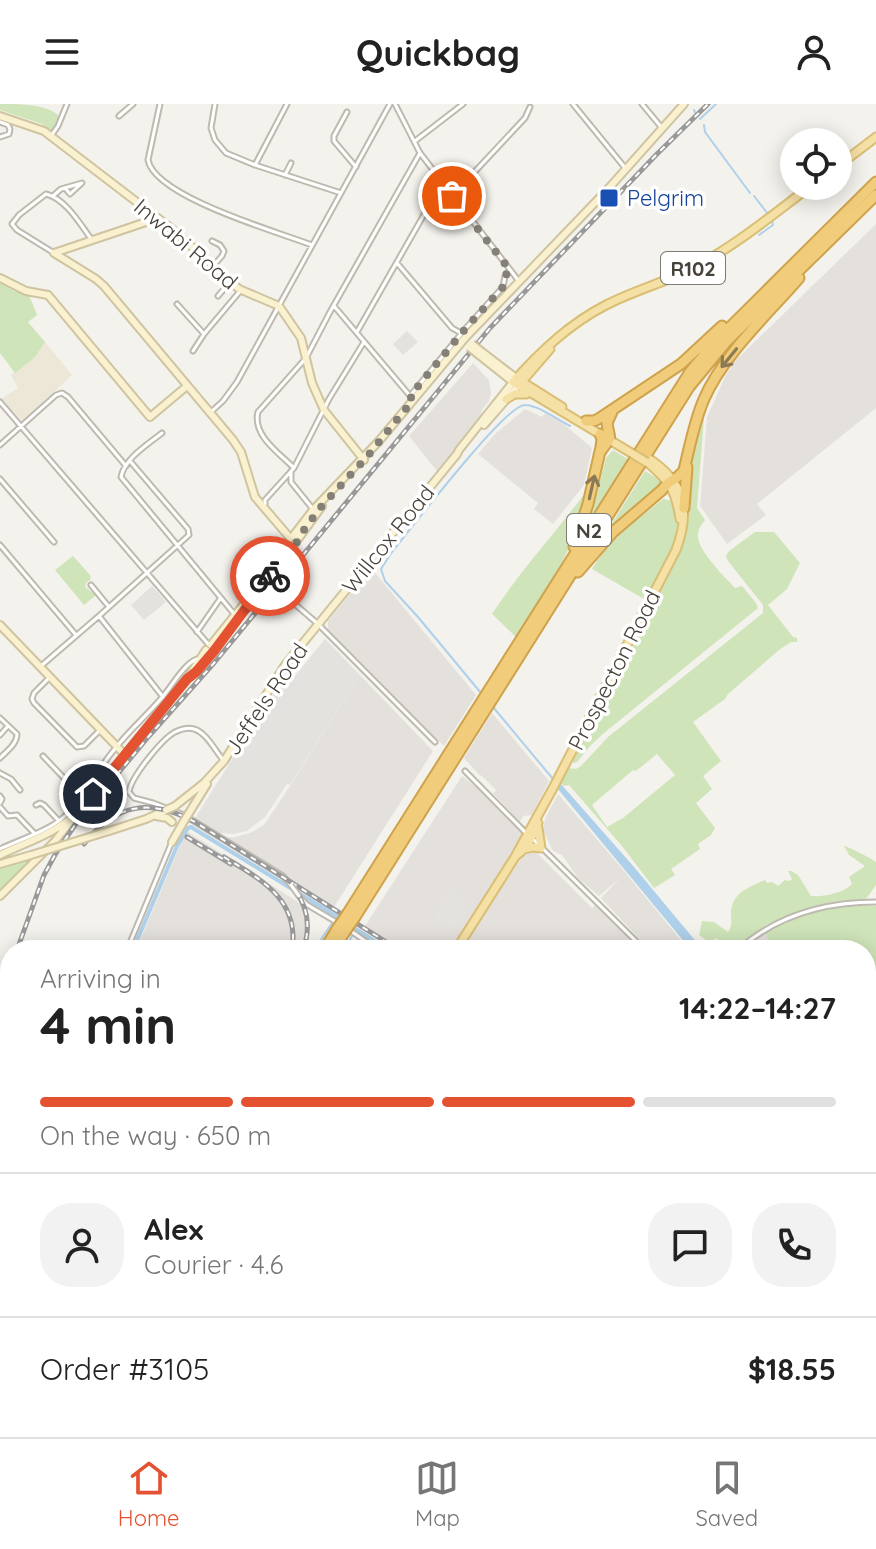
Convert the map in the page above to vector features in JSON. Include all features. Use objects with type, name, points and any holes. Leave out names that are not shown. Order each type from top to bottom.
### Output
[{"type":"highway","name":"N2","points":[[351,915],[697,376],[876,182]]},
{"type":"highway","name":"N2","points":[[333,940],[690,372],[716,341],[876,195]]},
{"type":"highway","points":[[586,421],[594,421],[614,409],[681,364],[830,234]]},
{"type":"highway","points":[[551,606],[603,542],[682,473],[704,397],[723,365],[830,234]]},
{"type":"highway","points":[[563,570],[582,524],[602,441],[607,437],[608,418],[614,409]]},
{"type":"highway","points":[[684,508],[688,455]]},
{"type":"highway","points":[[658,493],[675,494]]},
{"type":"highway","name":"N2","points":[[338,940],[341,931]]},
{"type":"main road","points":[[852,155],[876,137]]},
{"type":"main road","name":"R102","points":[[517,382],[549,343],[564,332],[604,306],[710,259],[792,200]]},
{"type":"main road","name":"Prospecton Road","points":[[517,382],[536,397],[647,460],[671,480],[680,492],[684,508],[679,542],[672,559],[529,836]]},
{"type":"main road","name":"Prospecton Road","points":[[517,382],[586,421],[607,437]]},
{"type":"main road","points":[[506,399],[521,393],[536,397]]},
{"type":"main road","name":"Prospecton Road","points":[[671,480],[682,525]]},
{"type":"main road","points":[[515,857],[529,847],[541,848],[537,824],[539,813]]},
{"type":"main road","points":[[462,940],[537,824]]},
{"type":"main road","points":[[524,849],[529,836]]},
{"type":"street","points":[[51,136],[67,104]]},
{"type":"street","points":[[119,116],[133,104]]},
{"type":"street","points":[[160,104],[148,160],[156,175],[202,205],[312,245]]},
{"type":"street","points":[[215,104],[211,128],[215,140],[226,153],[341,193]]},
{"type":"street","points":[[255,165],[287,104]]},
{"type":"street","points":[[210,413],[234,387],[391,104],[420,153],[520,283]]},
{"type":"street","points":[[414,141],[463,104]]},
{"type":"street","points":[[573,104],[626,169]]},
{"type":"street","points":[[642,104],[662,128]]},
{"type":"street","points":[[0,896],[55,841],[187,679],[197,661],[210,649],[315,511],[379,441],[412,398],[684,104]]},
{"type":"street","points":[[452,196],[525,118],[530,107]]},
{"type":"street","points":[[347,112],[334,141],[356,167]]},
{"type":"street","name":"Inwabi Road","points":[[0,116],[36,127],[51,136],[183,238],[230,282],[279,306]]},
{"type":"street","points":[[0,122],[10,129],[9,134],[0,137]]},
{"type":"street","points":[[291,482],[292,470],[260,432],[256,418],[262,406],[307,353],[420,153]]},
{"type":"street","points":[[285,175],[291,163]]},
{"type":"street","points":[[357,332],[442,183]]},
{"type":"street","points":[[53,196],[65,188]]},
{"type":"street","points":[[92,240],[68,209],[49,194],[14,219],[12,224],[104,286],[241,452],[255,497],[265,504],[293,540]]},
{"type":"street","points":[[54,253],[158,218]]},
{"type":"street","points":[[212,241],[224,251],[213,266]]},
{"type":"street","points":[[397,262],[466,341]]},
{"type":"street","points":[[466,341],[503,287],[510,270]]},
{"type":"street","points":[[0,278],[26,291],[48,295],[150,417],[187,386]]},
{"type":"street","points":[[218,296],[230,282]]},
{"type":"street","points":[[193,351],[241,290]]},
{"type":"street","points":[[177,304],[204,334]]},
{"type":"street","points":[[279,306],[299,334],[324,410],[364,457]]},
{"type":"street","points":[[334,306],[412,398]]},
{"type":"street","name":"Prospecton Road","points":[[466,341],[517,382]]},
{"type":"street","points":[[265,504],[292,470],[329,399],[364,342]]},
{"type":"street","name":"Willcox Road","points":[[457,454],[506,399],[517,382]]},
{"type":"street","name":"Willcox Road","points":[[318,624],[517,382]]},
{"type":"street","points":[[0,445],[62,393],[126,466]]},
{"type":"street","points":[[317,396],[329,399]]},
{"type":"street","points":[[0,402],[210,649]]},
{"type":"street","points":[[162,433],[130,461],[121,475],[123,481],[235,615]]},
{"type":"street","points":[[41,667],[189,535],[189,531],[130,461]]},
{"type":"street","points":[[0,479],[54,542]]},
{"type":"street","points":[[282,481],[291,482],[315,511]]},
{"type":"street","points":[[187,679],[196,672],[293,540]]},
{"type":"street","points":[[0,545],[76,635]]},
{"type":"street","points":[[91,585],[109,607]]},
{"type":"street","points":[[197,632],[221,598]]},
{"type":"street","points":[[289,599],[318,624],[435,742]]},
{"type":"street","points":[[99,616],[163,697]]},
{"type":"street","name":"Jeffels Road","points":[[213,774],[285,665],[318,624]]},
{"type":"street","points":[[0,625],[125,755]]},
{"type":"street","points":[[0,852],[59,821],[116,746],[163,697],[187,665],[197,661]]},
{"type":"street","points":[[50,677],[34,693],[34,703],[77,747],[84,746],[100,730]]},
{"type":"street","points":[[0,718],[17,734],[16,741],[0,758]]},
{"type":"street","points":[[0,735],[9,726]]},
{"type":"street","points":[[224,761],[196,729],[180,730],[169,737],[134,779],[129,788],[130,794],[191,819],[283,876],[306,904],[364,940]]},
{"type":"street","points":[[43,756],[81,796]]},
{"type":"street","points":[[465,771],[635,940]]},
{"type":"street","points":[[0,773],[11,779],[20,790]]},
{"type":"street","points":[[0,864],[165,815],[213,774]]},
{"type":"street","points":[[131,940],[172,842],[213,774]]},
{"type":"street","points":[[0,796],[0,805],[8,816],[17,815],[34,833]]},
{"type":"street","points":[[36,805],[44,805],[59,821]]},
{"type":"street","points":[[0,852],[45,836],[77,813]]},
{"type":"street","points":[[165,815],[174,828],[172,842]]},
{"type":"street","points":[[42,854],[45,836]]},
{"type":"street","points":[[751,940],[766,929],[807,910],[844,903],[876,902]]},
{"type":"shaded area","points":[[876,224],[876,408],[757,504],[766,515],[727,544],[700,506],[707,417],[726,375],[736,360]]},
{"type":"shaded area","points":[[407,331],[418,342],[403,355],[393,344]]},
{"type":"shaded area","points":[[45,342],[72,375],[24,420],[20,419],[1,399],[18,388],[11,375],[35,357]]},
{"type":"shaded area","points":[[473,363],[489,380],[489,401],[482,410],[480,420],[437,471],[409,436]]},
{"type":"shaded area","points":[[525,409],[542,417],[546,412],[554,416],[592,448],[584,485],[553,524],[534,509],[538,503],[478,454],[494,435]]},
{"type":"shaded area","points":[[371,568],[476,695],[444,746],[328,629],[328,621]]},
{"type":"shaded area","points":[[152,586],[166,602],[144,620],[131,605]]},
{"type":"shaded area","points":[[325,639],[360,675],[290,785],[287,784],[265,817],[247,831],[219,833],[195,818],[284,674],[288,672],[294,677]]},
{"type":"shaded area","points":[[360,675],[433,751],[334,907],[224,838],[250,833],[264,825]]},
{"type":"shaded area","points":[[492,713],[549,781],[532,815],[523,816],[520,822],[534,833],[459,940],[387,940],[365,926],[462,776],[514,816],[493,793],[496,790],[464,758]]},
{"type":"shaded area","points":[[558,794],[681,940],[641,940],[601,898],[620,878],[599,896],[578,878],[562,855],[553,851],[543,831],[545,819]]},
{"type":"shaded area","points":[[188,832],[301,904],[306,927],[303,940],[140,940]]},
{"type":"shaded area","points":[[534,850],[629,940],[467,940],[526,851]]},
{"type":"shaded area","points":[[451,891],[469,902],[452,929],[435,918]]},
{"type":"shaded area","points":[[763,933],[767,935],[767,940],[755,940]]},
{"type":"green space","points":[[0,104],[40,107],[59,116],[52,131],[42,124],[0,110]]},
{"type":"green space","points":[[0,283],[29,295],[37,315],[28,322],[45,342],[35,357],[15,373],[0,353]]},
{"type":"green space","points":[[700,416],[704,418],[697,508],[705,520],[698,538],[714,564],[735,588],[742,586],[758,608],[604,733],[574,763],[572,761],[682,548],[690,460]]},
{"type":"green space","points":[[613,450],[629,460],[588,528],[606,458]]},
{"type":"green space","points":[[645,471],[663,482],[661,489],[597,547]]},
{"type":"green space","points":[[586,492],[568,550],[516,637],[492,614]]},
{"type":"green space","points":[[663,499],[672,502],[676,508],[675,539],[667,562],[644,599],[592,569],[615,539]]},
{"type":"green space","points":[[755,532],[774,532],[800,563],[787,589],[768,605],[797,638],[797,642],[791,642],[779,650],[725,699],[693,722],[721,761],[703,776],[712,789],[696,803],[715,828],[698,844],[700,849],[671,869],[675,875],[654,888],[569,785],[560,783],[568,768],[581,766],[608,737],[763,613],[763,605],[728,561],[726,556]],"holes":[[[657,754],[675,775],[623,818],[607,827],[592,805]]]},
{"type":"green space","points":[[73,556],[91,576],[85,587],[96,595],[84,605],[55,570]]},
{"type":"green space","points":[[844,846],[876,862],[876,885],[866,899],[838,901],[801,910],[766,925],[746,940],[706,940],[699,935],[702,921],[714,922],[728,932],[732,907],[738,896],[765,880],[778,886],[785,880],[789,881],[792,879],[788,871],[798,875],[811,896],[844,890],[852,884],[849,877],[865,866],[849,855]]},
{"type":"green space","points":[[28,862],[0,891],[0,869]]},
{"type":"green space","points":[[848,906],[876,906],[876,940],[767,940],[763,933],[805,914]]},
{"type":"water","points":[[560,783],[695,940],[683,940],[557,788]]},
{"type":"waterway","points":[[700,119],[716,104]]},
{"type":"waterway","points":[[694,110],[696,114]]},
{"type":"waterway","points":[[704,125],[705,132],[750,193]]},
{"type":"waterway","points":[[754,196],[768,214]]},
{"type":"waterway","points":[[759,235],[773,225],[772,221]]},
{"type":"waterway","points":[[481,693],[385,581],[381,569],[479,445],[515,410],[530,406],[570,426]]},
{"type":"waterway","points":[[493,707],[553,779]]},
{"type":"waterway","points":[[137,940],[177,846],[191,827],[341,919]]},
{"type":"waterway","points":[[321,940],[332,923]]},
{"type":"waterway","points":[[351,926],[373,940]]},
{"type":"waterway","points":[[350,940],[352,936]]},
{"type":"railway","points":[[21,940],[44,875],[75,825],[214,663],[490,328],[708,104]]},
{"type":"railway","points":[[84,844],[96,830],[121,813],[149,808],[179,814],[383,940]]},
{"type":"railway","points":[[187,837],[231,864]]},
{"type":"railway","points":[[224,857],[274,893],[290,917],[293,940]]},
{"type":"railway","points":[[294,888],[307,918],[306,940]]},
{"type":"way so far","points":[[270,576],[320,508],[413,400],[410,396],[505,284],[505,276],[510,270],[452,196]]},
{"type":"place","name":"Pelgrim","points":[[609,198]]},
{"type":"route","points":[[93,794],[187,679],[214,651],[270,576]]}]
